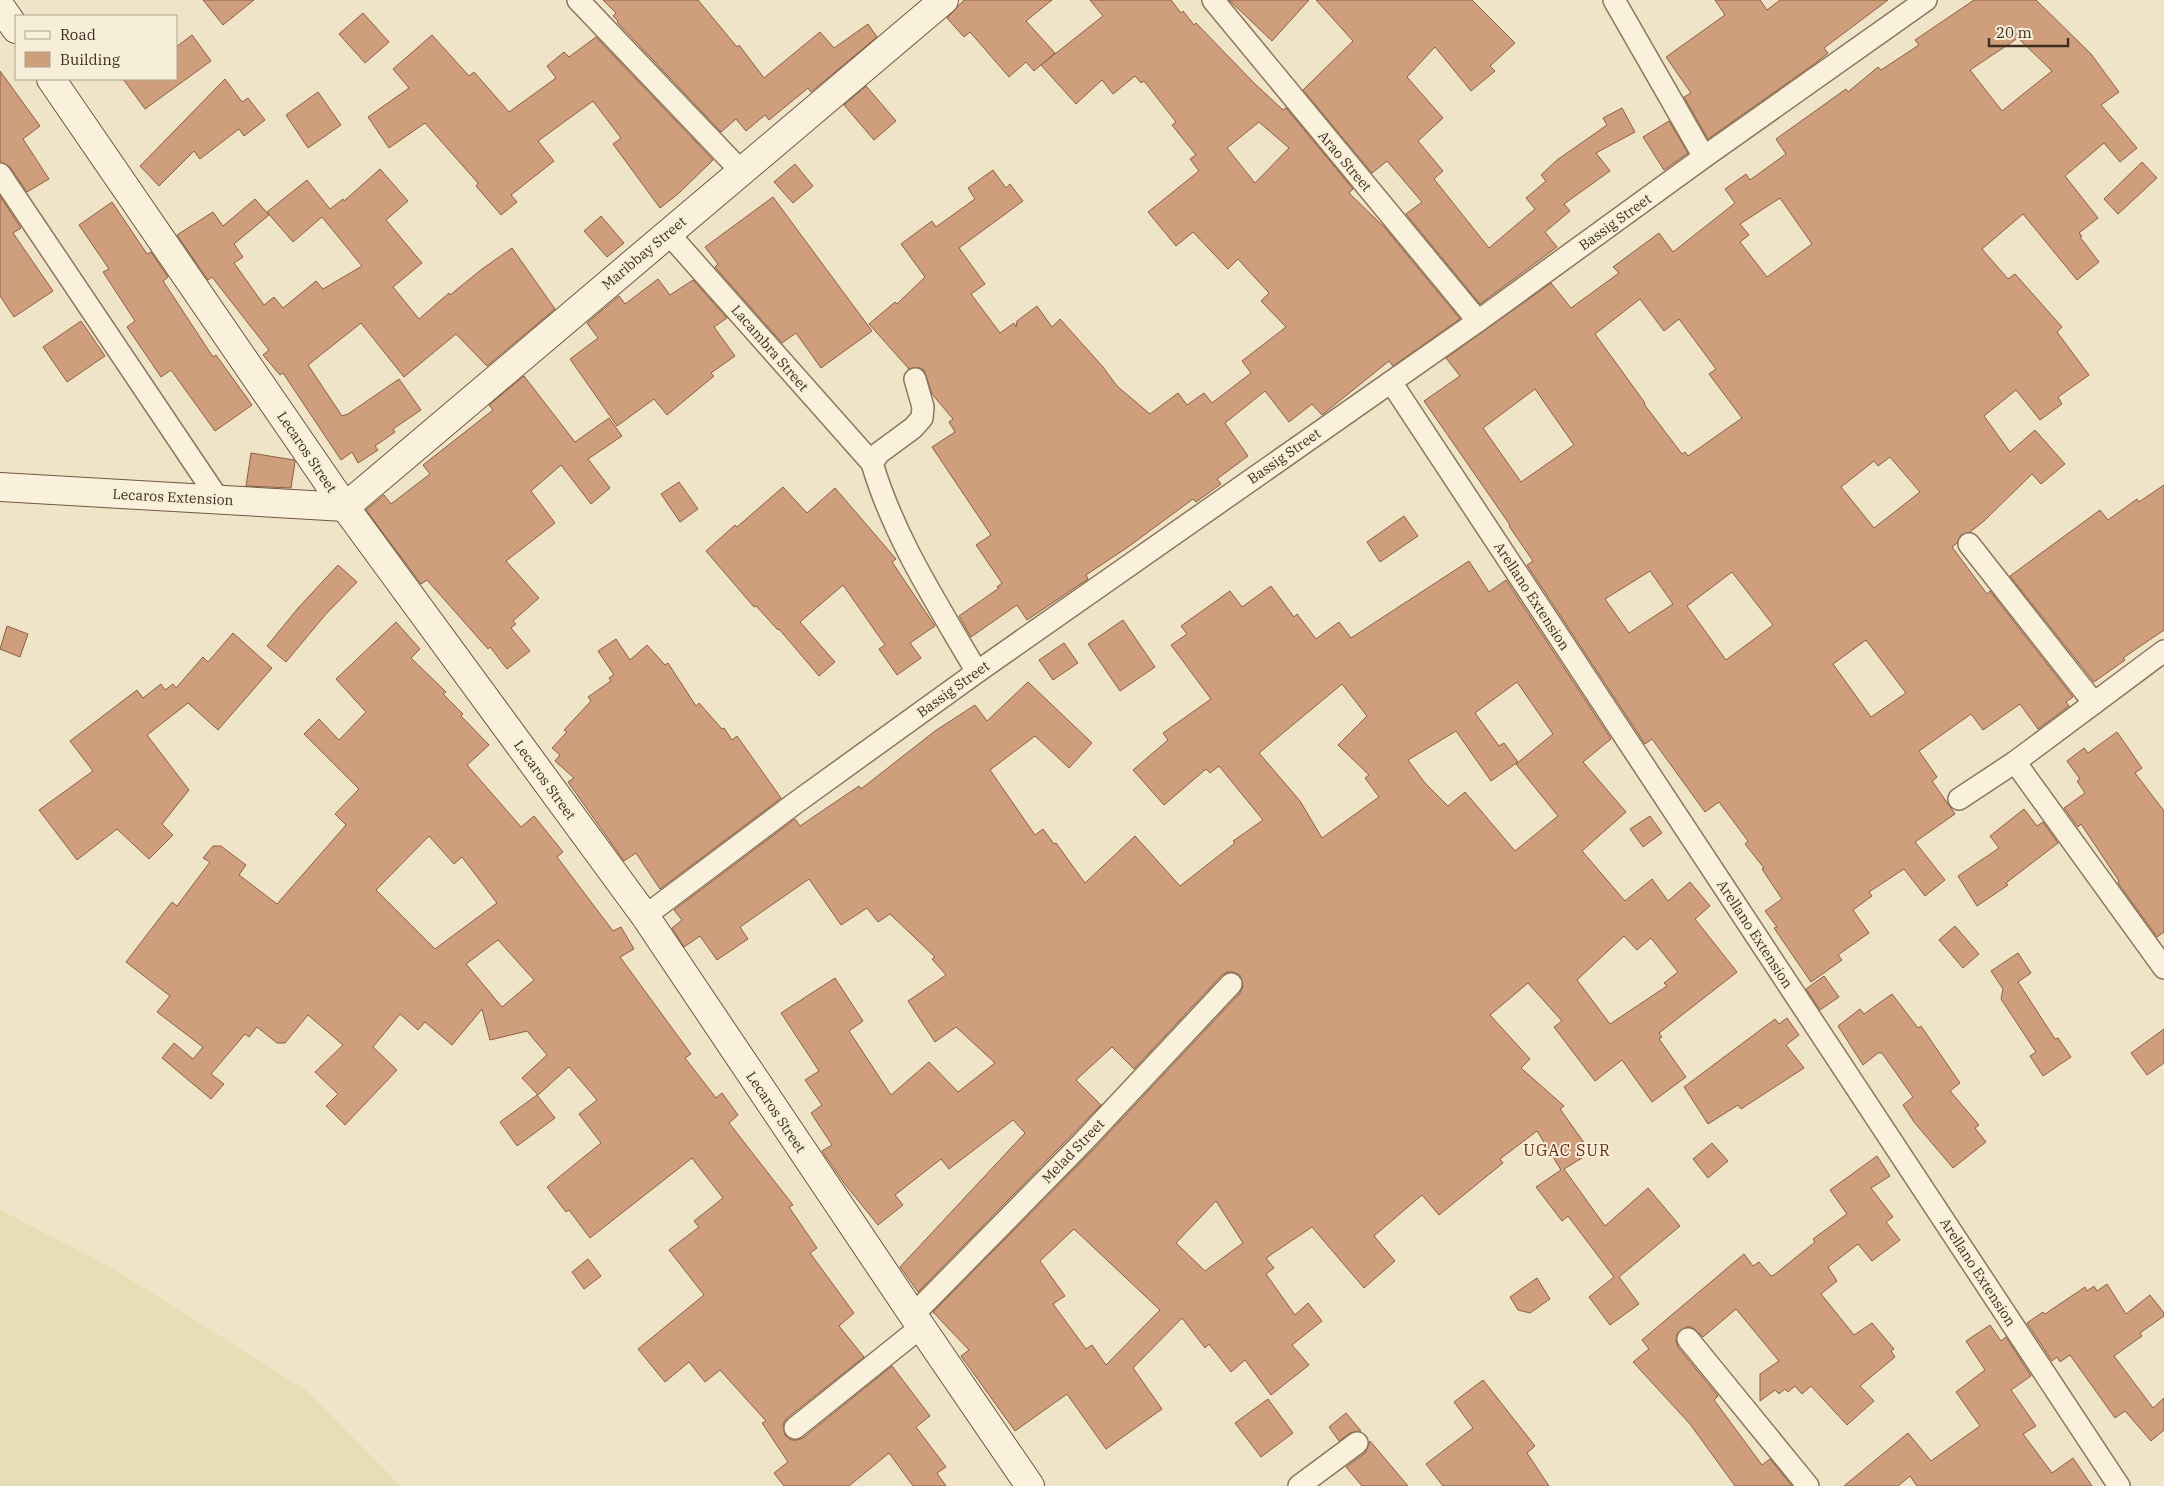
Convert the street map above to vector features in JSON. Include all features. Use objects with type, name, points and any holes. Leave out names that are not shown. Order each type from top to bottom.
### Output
[{"type":"street","points":[[578,0],[741,171]]},
{"type":"street","name":"Maribbay Street","points":[[345,507],[944,0]]},
{"type":"street","name":"Arao Street","points":[[1213,0],[1478,321]]},
{"type":"street","points":[[1614,0],[1704,157]]},
{"type":"street","name":"Bassig Street","points":[[645,916],[794,804],[977,672],[1478,321],[1704,157],[1926,0]]},
{"type":"street","points":[[0,6],[15,28]]},
{"type":"street","name":"Lecaros Street","points":[[52,80],[345,507],[645,916],[1030,1486]]},
{"type":"street","points":[[0,174],[219,500]]},
{"type":"street","name":"Lacambra Street","points":[[668,233],[872,463],[880,492],[892,520],[977,672]]},
{"type":"street","points":[[872,463],[879,453],[913,428],[922,418],[923,407],[916,379]]},
{"type":"street","name":"Arellano Extension","points":[[1391,382],[2119,1486]]},
{"type":"street","name":"Lecaros Extension","points":[[0,487],[345,507]]},
{"type":"street","points":[[1969,544],[2094,703]]},
{"type":"street","points":[[1959,799],[2016,762],[2164,651]]},
{"type":"street","points":[[2016,762],[2164,968]]},
{"type":"street","name":"Melad Street","points":[[795,1428],[917,1321],[1231,984]]},
{"type":"street","points":[[1688,1339],[1808,1486]]},
{"type":"street","points":[[1299,1486],[1357,1443]]},
{"type":"shaded area","points":[[0,1210],[114,1269],[307,1391],[401,1486],[0,1486]]},
{"type":"building","points":[[203,0],[254,0],[223,25]]},
{"type":"building","points":[[603,0],[698,0],[737,47],[739,45],[764,78],[820,32],[834,48],[868,24],[877,37],[811,92],[808,88],[769,120],[765,115],[746,131],[736,119],[721,132],[617,22],[613,16],[616,13]]},
{"type":"building","points":[[964,0],[1052,0],[1026,21],[1055,53],[1034,71],[1026,62],[1009,77],[970,32],[964,37],[947,18]]},
{"type":"building","points":[[1090,0],[1171,0],[1181,13],[1183,11],[1194,25],[1196,23],[1254,83],[1283,110],[1286,108],[1353,189],[1349,193],[1385,228],[1460,319],[1393,366],[1389,361],[1322,415],[1312,404],[1289,422],[1265,391],[1225,423],[1248,456],[1217,479],[1221,484],[1196,502],[1193,499],[1086,575],[1088,579],[1027,620],[1017,605],[971,637],[959,616],[999,588],[997,587],[1002,583],[976,545],[991,535],[932,447],[955,432],[949,422],[953,419],[932,394],[924,370],[918,367],[909,369],[869,324],[895,302],[897,304],[925,277],[901,244],[932,221],[936,227],[975,199],[968,188],[993,170],[1006,188],[1010,184],[1023,201],[959,248],[985,284],[971,294],[1000,333],[1014,323],[1016,327],[1017,321],[1037,306],[1052,327],[1060,319],[1103,367],[1117,386],[1150,414],[1178,393],[1187,405],[1204,393],[1212,403],[1251,373],[1242,361],[1286,327],[1261,301],[1269,293],[1238,259],[1228,269],[1193,232],[1176,246],[1148,212],[1199,171],[1190,159],[1196,155],[1172,125],[1176,122],[1144,81],[1141,83],[1135,76],[1113,94],[1102,80],[1076,104],[1041,65],[1103,16]],"holes":[[[1259,122],[1289,148],[1255,183],[1227,148]]]},
{"type":"building","points":[[1229,0],[1309,0],[1272,41]]},
{"type":"building","points":[[1316,0],[1472,0],[1515,43],[1490,66],[1495,71],[1471,91],[1435,47],[1407,77],[1443,118],[1418,141],[1443,171],[1434,179],[1489,248],[1535,209],[1526,198],[1546,181],[1541,175],[1557,160],[1607,125],[1603,118],[1622,108],[1635,132],[1596,153],[1610,171],[1564,204],[1570,211],[1545,232],[1557,247],[1480,304],[1406,214],[1422,202],[1387,161],[1372,173],[1303,90],[1353,41]]},
{"type":"building","points":[[1715,0],[1760,0],[1767,10],[1780,0],[1888,0],[1824,48],[1828,53],[1817,62],[1708,139],[1684,97],[1691,93],[1666,57],[1725,15]]},
{"type":"building","points":[[1974,0],[2036,0],[2091,54],[2119,92],[2101,105],[2137,148],[2120,162],[2104,143],[2065,176],[2098,218],[2079,233],[2099,262],[2077,280],[2023,214],[1982,249],[2008,279],[2015,274],[2062,327],[2057,332],[2089,375],[2058,397],[2062,404],[2040,420],[2016,390],[1984,416],[2010,452],[2035,430],[2065,464],[2041,484],[2032,474],[1984,521],[1970,532],[1961,535],[1957,543],[1952,547],[1987,594],[1990,591],[2073,697],[2066,702],[2069,706],[2038,729],[2020,704],[1983,730],[1971,714],[1919,751],[1937,777],[1932,781],[1955,814],[1915,842],[1945,880],[1925,896],[1904,869],[1869,892],[1872,896],[1853,910],[1869,933],[1838,955],[1842,960],[1811,982],[1774,928],[1777,927],[1765,911],[1782,899],[1762,869],[1764,868],[1745,844],[1748,841],[1719,802],[1705,812],[1652,739],[1645,744],[1527,565],[1533,561],[1510,525],[1424,401],[1460,376],[1446,358],[1551,283],[1571,308],[1619,273],[1613,267],[1659,233],[1673,252],[1735,203],[1725,189],[1746,174],[1750,180],[1786,154],[1776,139],[1846,89],[1848,92],[1878,67],[1881,70],[1919,45],[1915,40]],"holes":[[[2018,38],[2052,71],[2002,111],[1970,70]],[[1780,198],[1812,244],[1767,277],[1740,242],[1749,235],[1740,224]],[[1640,299],[1664,331],[1679,319],[1716,369],[1709,374],[1742,418],[1688,456],[1685,452],[1682,454],[1595,334]],[[1535,389],[1574,445],[1521,482],[1483,428]],[[1890,457],[1920,492],[1874,528],[1841,487],[1874,461],[1878,466]],[[1650,571],[1673,604],[1629,633],[1605,599]],[[1732,572],[1773,625],[1726,660],[1687,606]],[[1866,640],[1906,693],[1871,717],[1833,664]]]},
{"type":"building","points":[[363,13],[389,42],[365,63],[339,34]]},
{"type":"building","points":[[192,35],[211,61],[145,109],[124,80],[178,80],[178,46]]},
{"type":"building","points":[[432,35],[469,76],[474,72],[509,112],[556,78],[547,66],[564,52],[569,57],[596,37],[713,160],[678,194],[660,208],[613,144],[621,138],[593,101],[538,141],[554,161],[511,195],[517,202],[501,215],[476,186],[478,183],[425,123],[389,148],[368,117],[409,88],[393,69]]},
{"type":"building","points":[[0,71],[40,126],[23,139],[49,179],[27,192],[10,167],[0,162]]},
{"type":"building","points":[[225,79],[242,102],[248,98],[265,120],[244,136],[239,129],[200,159],[194,151],[159,186],[140,166]]},
{"type":"building","points":[[866,86],[896,121],[874,140],[844,105]]},
{"type":"building","points":[[318,92],[341,125],[308,148],[286,115]]},
{"type":"building","points":[[1669,121],[1688,153],[1664,170],[1643,137]]},
{"type":"building","points":[[2142,162],[2157,178],[2118,214],[2104,199]]},
{"type":"building","points":[[795,164],[813,186],[793,203],[774,182]]},
{"type":"building","points":[[380,169],[408,201],[386,220],[422,263],[393,287],[419,319],[449,293],[450,295],[512,248],[555,309],[487,366],[456,334],[404,377],[361,323],[308,365],[342,416],[348,414],[399,379],[421,410],[393,429],[395,432],[375,446],[378,450],[358,463],[352,452],[341,460],[283,373],[280,375],[263,355],[269,350],[212,277],[208,280],[177,235],[213,212],[223,226],[255,199],[269,215],[234,244],[243,257],[234,263],[264,305],[274,297],[283,308],[316,281],[323,289],[362,266],[322,217],[293,242],[267,212],[307,180],[330,209],[343,199],[344,201]]},
{"type":"building","points":[[0,196],[21,228],[13,233],[53,291],[14,317],[0,296]]},
{"type":"building","points":[[773,197],[872,331],[821,368],[796,333],[782,343],[715,267],[718,264],[705,247]]},
{"type":"building","points":[[112,202],[147,254],[151,252],[168,277],[163,281],[213,357],[216,355],[252,405],[215,431],[171,370],[161,377],[127,327],[135,321],[103,272],[109,269],[79,225]]},
{"type":"building","points":[[601,216],[624,243],[607,257],[584,231]]},
{"type":"building","points":[[658,279],[670,295],[693,280],[727,318],[714,327],[735,356],[711,373],[714,376],[667,415],[654,399],[617,426],[570,359],[598,338],[587,323],[619,296],[625,304]]},
{"type":"building","points":[[81,321],[105,356],[67,382],[43,347]]},
{"type":"building","points":[[524,376],[575,442],[609,418],[622,436],[588,459],[610,488],[591,504],[561,465],[531,491],[555,523],[506,561],[539,598],[513,621],[516,624],[511,628],[530,651],[507,669],[490,647],[488,649],[427,580],[421,584],[366,510],[384,495],[391,504],[430,474],[423,465],[493,410],[489,405]]},
{"type":"building","points":[[251,453],[294,460],[291,488],[246,486]]},
{"type":"building","points":[[679,482],[698,509],[680,522],[661,494]]},
{"type":"building","points":[[2164,485],[2164,630],[2123,658],[2125,660],[2094,682],[2010,576],[2100,510],[2108,520],[2137,499],[2139,502]]},
{"type":"building","points":[[783,487],[807,513],[835,488],[896,559],[892,562],[935,626],[910,643],[921,658],[897,675],[879,649],[885,645],[843,585],[800,622],[835,662],[819,676],[779,629],[756,606],[754,607],[706,551]]},
{"type":"building","points":[[1404,516],[1418,536],[1380,562],[1367,542]]},
{"type":"building","points":[[1469,561],[1489,592],[1506,580],[1611,739],[1583,762],[1626,812],[1582,851],[1625,901],[1652,879],[1668,901],[1690,882],[1710,906],[1695,919],[1737,972],[1659,1033],[1662,1037],[1659,1039],[1686,1077],[1652,1102],[1622,1060],[1595,1081],[1554,1027],[1562,1021],[1528,983],[1490,1015],[1530,1059],[1521,1068],[1564,1106],[1560,1109],[1585,1144],[1582,1158],[1564,1169],[1605,1226],[1648,1188],[1680,1226],[1619,1277],[1639,1304],[1610,1325],[1589,1297],[1614,1277],[1568,1216],[1562,1221],[1536,1187],[1561,1170],[1537,1131],[1500,1159],[1503,1163],[1439,1215],[1422,1195],[1374,1236],[1395,1261],[1364,1288],[1312,1227],[1266,1258],[1274,1268],[1266,1274],[1295,1315],[1308,1303],[1322,1321],[1292,1345],[1309,1365],[1271,1395],[1245,1360],[1231,1372],[1209,1344],[1205,1348],[1182,1318],[1133,1368],[1162,1409],[1106,1449],[1067,1394],[1015,1431],[961,1356],[969,1350],[933,1312],[1092,1151],[1240,993],[1243,986],[1240,975],[1227,972],[1222,975],[1134,1069],[1112,1047],[1076,1080],[1101,1105],[918,1292],[900,1267],[1025,1133],[1013,1120],[949,1169],[941,1159],[895,1195],[903,1205],[878,1225],[844,1183],[822,1151],[832,1145],[811,1113],[822,1105],[805,1080],[819,1071],[781,1013],[835,978],[863,1021],[849,1031],[891,1095],[929,1062],[958,1092],[995,1063],[956,1027],[935,1042],[908,1001],[946,975],[932,959],[935,957],[890,914],[878,922],[867,908],[841,925],[809,879],[740,927],[748,939],[717,960],[700,936],[684,947],[672,928],[682,920],[674,910],[795,819],[800,826],[859,786],[861,789],[935,731],[975,705],[987,721],[1028,682],[1092,743],[1069,768],[1035,736],[990,770],[1035,835],[1043,829],[1054,844],[1056,843],[1085,883],[1135,836],[1180,886],[1235,843],[1233,841],[1263,820],[1219,766],[1210,773],[1206,769],[1164,805],[1133,770],[1168,740],[1163,733],[1211,699],[1171,645],[1187,634],[1181,626],[1230,591],[1242,607],[1271,586],[1294,617],[1297,614],[1316,639],[1339,622],[1351,638]],"holes":[[[1517,682],[1553,734],[1516,764],[1558,816],[1515,851],[1465,792],[1448,806],[1425,783],[1408,760],[1456,731],[1491,781],[1518,762],[1504,743],[1499,746],[1475,713]],[[1342,684],[1367,716],[1338,745],[1369,775],[1365,778],[1379,797],[1322,838],[1300,801],[1259,753]],[[1624,936],[1637,950],[1651,938],[1678,972],[1664,983],[1667,986],[1610,1024],[1577,980]],[[1216,1201],[1243,1243],[1205,1271],[1176,1243]],[[1074,1229],[1160,1310],[1106,1365],[1092,1345],[1086,1349],[1053,1304],[1065,1296],[1040,1261]]]},
{"type":"building","points":[[338,565],[357,582],[326,614],[286,662],[267,646],[299,607]]},
{"type":"building","points":[[1123,620],[1155,667],[1120,691],[1088,644]]},
{"type":"building","points":[[396,622],[420,649],[411,658],[446,692],[443,694],[489,745],[467,765],[521,827],[534,816],[563,852],[557,857],[613,931],[621,927],[634,949],[620,957],[691,1054],[685,1058],[716,1098],[722,1093],[738,1115],[729,1123],[793,1205],[789,1207],[817,1248],[810,1253],[854,1313],[839,1326],[864,1357],[787,1418],[783,1424],[785,1435],[791,1440],[803,1438],[892,1366],[930,1416],[916,1427],[946,1467],[937,1473],[946,1486],[913,1486],[889,1453],[849,1486],[784,1486],[774,1473],[788,1462],[762,1423],[766,1421],[720,1370],[705,1382],[689,1362],[665,1382],[638,1349],[704,1295],[669,1250],[699,1227],[694,1221],[723,1198],[692,1158],[590,1238],[569,1210],[566,1212],[547,1187],[601,1143],[579,1114],[597,1100],[569,1067],[538,1095],[522,1078],[547,1055],[527,1031],[490,1040],[482,1009],[452,1045],[425,1022],[418,1030],[400,1014],[373,1047],[397,1070],[345,1125],[326,1106],[338,1094],[315,1072],[343,1045],[308,1015],[285,1043],[277,1043],[257,1027],[249,1037],[245,1034],[211,1074],[224,1084],[211,1099],[162,1058],[174,1043],[193,1059],[203,1047],[157,1012],[170,996],[126,962],[172,902],[177,906],[210,862],[203,858],[213,846],[221,846],[246,865],[239,875],[277,904],[346,825],[335,814],[359,789],[304,734],[319,719],[339,740],[366,712],[336,679]],"holes":[[[429,836],[454,864],[462,857],[497,903],[435,949],[376,890]],[[498,940],[534,980],[502,1007],[466,964]]]},
{"type":"building","points":[[7,626],[28,634],[20,657],[0,649]]},
{"type":"building","points":[[233,633],[272,668],[218,730],[188,703],[147,735],[189,790],[162,824],[173,835],[149,859],[117,829],[77,860],[39,810],[93,771],[70,741],[137,690],[143,698],[161,684],[165,690],[173,684],[176,688],[203,657],[208,662]]},
{"type":"building","points":[[616,639],[630,660],[647,645],[665,665],[668,663],[696,706],[699,703],[722,729],[724,728],[732,740],[737,736],[781,798],[660,889],[636,853],[624,861],[568,782],[574,778],[555,761],[560,755],[552,748],[567,732],[564,730],[591,701],[588,697],[611,681],[609,678],[614,675],[598,651]]},
{"type":"building","points":[[1064,643],[1078,663],[1053,680],[1039,660]]},
{"type":"building","points":[[2117,732],[2142,768],[2135,773],[2164,811],[2164,932],[2157,937],[2118,883],[2119,881],[2081,824],[2078,827],[2064,808],[2085,793],[2077,781],[2080,779],[2067,761],[2084,748],[2088,753]]},
{"type":"building","points":[[2024,809],[2037,826],[2043,822],[2058,843],[2006,883],[2008,885],[1977,906],[1958,876],[1999,848],[1990,836]]},
{"type":"building","points":[[1650,816],[1662,833],[1643,847],[1630,829]]},
{"type":"building","points":[[1955,926],[1979,954],[1963,968],[1939,940]]},
{"type":"building","points":[[2018,953],[2031,973],[2018,982],[2055,1039],[2058,1038],[2071,1057],[2043,1076],[2030,1056],[2036,1052],[2001,999],[2003,989],[1991,971]]},
{"type":"building","points":[[1824,976],[1839,997],[1820,1010],[1806,989]]},
{"type":"building","points":[[1892,994],[1918,1028],[1921,1026],[1960,1083],[1950,1091],[1979,1125],[1975,1128],[1986,1142],[1953,1168],[1914,1122],[1903,1105],[1913,1097],[1882,1053],[1878,1053],[1863,1065],[1838,1026],[1860,1009],[1864,1014]]},
{"type":"building","points":[[1787,1018],[1799,1035],[1786,1045],[1804,1068],[1741,1109],[1738,1105],[1708,1124],[1684,1087],[1775,1019],[1779,1024]]},
{"type":"building","points":[[2164,1029],[2164,1063],[2147,1075],[2131,1053]]},
{"type":"building","points":[[537,1095],[555,1118],[517,1146],[500,1122]]},
{"type":"building","points":[[1712,1143],[1728,1161],[1708,1178],[1693,1159]]},
{"type":"building","points":[[1877,1156],[1890,1176],[1871,1188],[1893,1217],[1886,1222],[1900,1240],[1872,1261],[1858,1244],[1828,1267],[1837,1281],[1821,1294],[1854,1335],[1872,1323],[1894,1349],[1891,1351],[1895,1357],[1860,1386],[1874,1401],[1847,1425],[1811,1386],[1802,1394],[1795,1386],[1788,1392],[1785,1389],[1779,1394],[1775,1390],[1760,1401],[1760,1374],[1779,1361],[1736,1309],[1703,1337],[1692,1327],[1686,1327],[1677,1334],[1676,1341],[1678,1347],[1718,1396],[1714,1400],[1762,1465],[1770,1459],[1792,1486],[1735,1486],[1690,1424],[1633,1362],[1649,1349],[1642,1340],[1744,1254],[1753,1266],[1759,1262],[1771,1276],[1774,1275],[1815,1242],[1813,1239],[1847,1214],[1830,1190]]},
{"type":"building","points":[[588,1259],[601,1276],[584,1289],[572,1272]]},
{"type":"building","points":[[1537,1278],[1550,1299],[1530,1313],[1518,1310],[1510,1297]]},
{"type":"building","points":[[2107,1284],[2126,1314],[2150,1295],[2164,1313],[2164,1316],[2140,1333],[2142,1336],[2114,1356],[2153,1408],[2164,1398],[2164,1430],[2151,1441],[2125,1411],[2115,1418],[2070,1355],[2060,1362],[2057,1357],[2052,1361],[2027,1323],[2043,1312],[2045,1314],[2085,1287],[2087,1291],[2094,1286],[2097,1291]]},
{"type":"building","points":[[1990,1325],[2001,1341],[2006,1337],[2031,1376],[2011,1390],[2036,1426],[2023,1434],[2052,1473],[2073,1458],[2092,1486],[1917,1486],[1910,1476],[1898,1486],[1844,1486],[1908,1433],[1931,1461],[1980,1426],[1956,1392],[1985,1370],[1966,1341]]},
{"type":"building","points":[[1483,1380],[1535,1446],[1527,1453],[1549,1486],[1443,1486],[1426,1464],[1473,1428],[1454,1402]]},
{"type":"building","points":[[1268,1399],[1293,1433],[1261,1457],[1235,1423]]},
{"type":"building","points":[[1346,1413],[1361,1431],[1350,1433],[1339,1441],[1329,1427]]},
{"type":"building","points":[[1370,1441],[1408,1486],[1362,1486],[1346,1467],[1365,1453]]},
{"type":"district","name":"UGAC SUR","points":[[1567,1150]]}]
